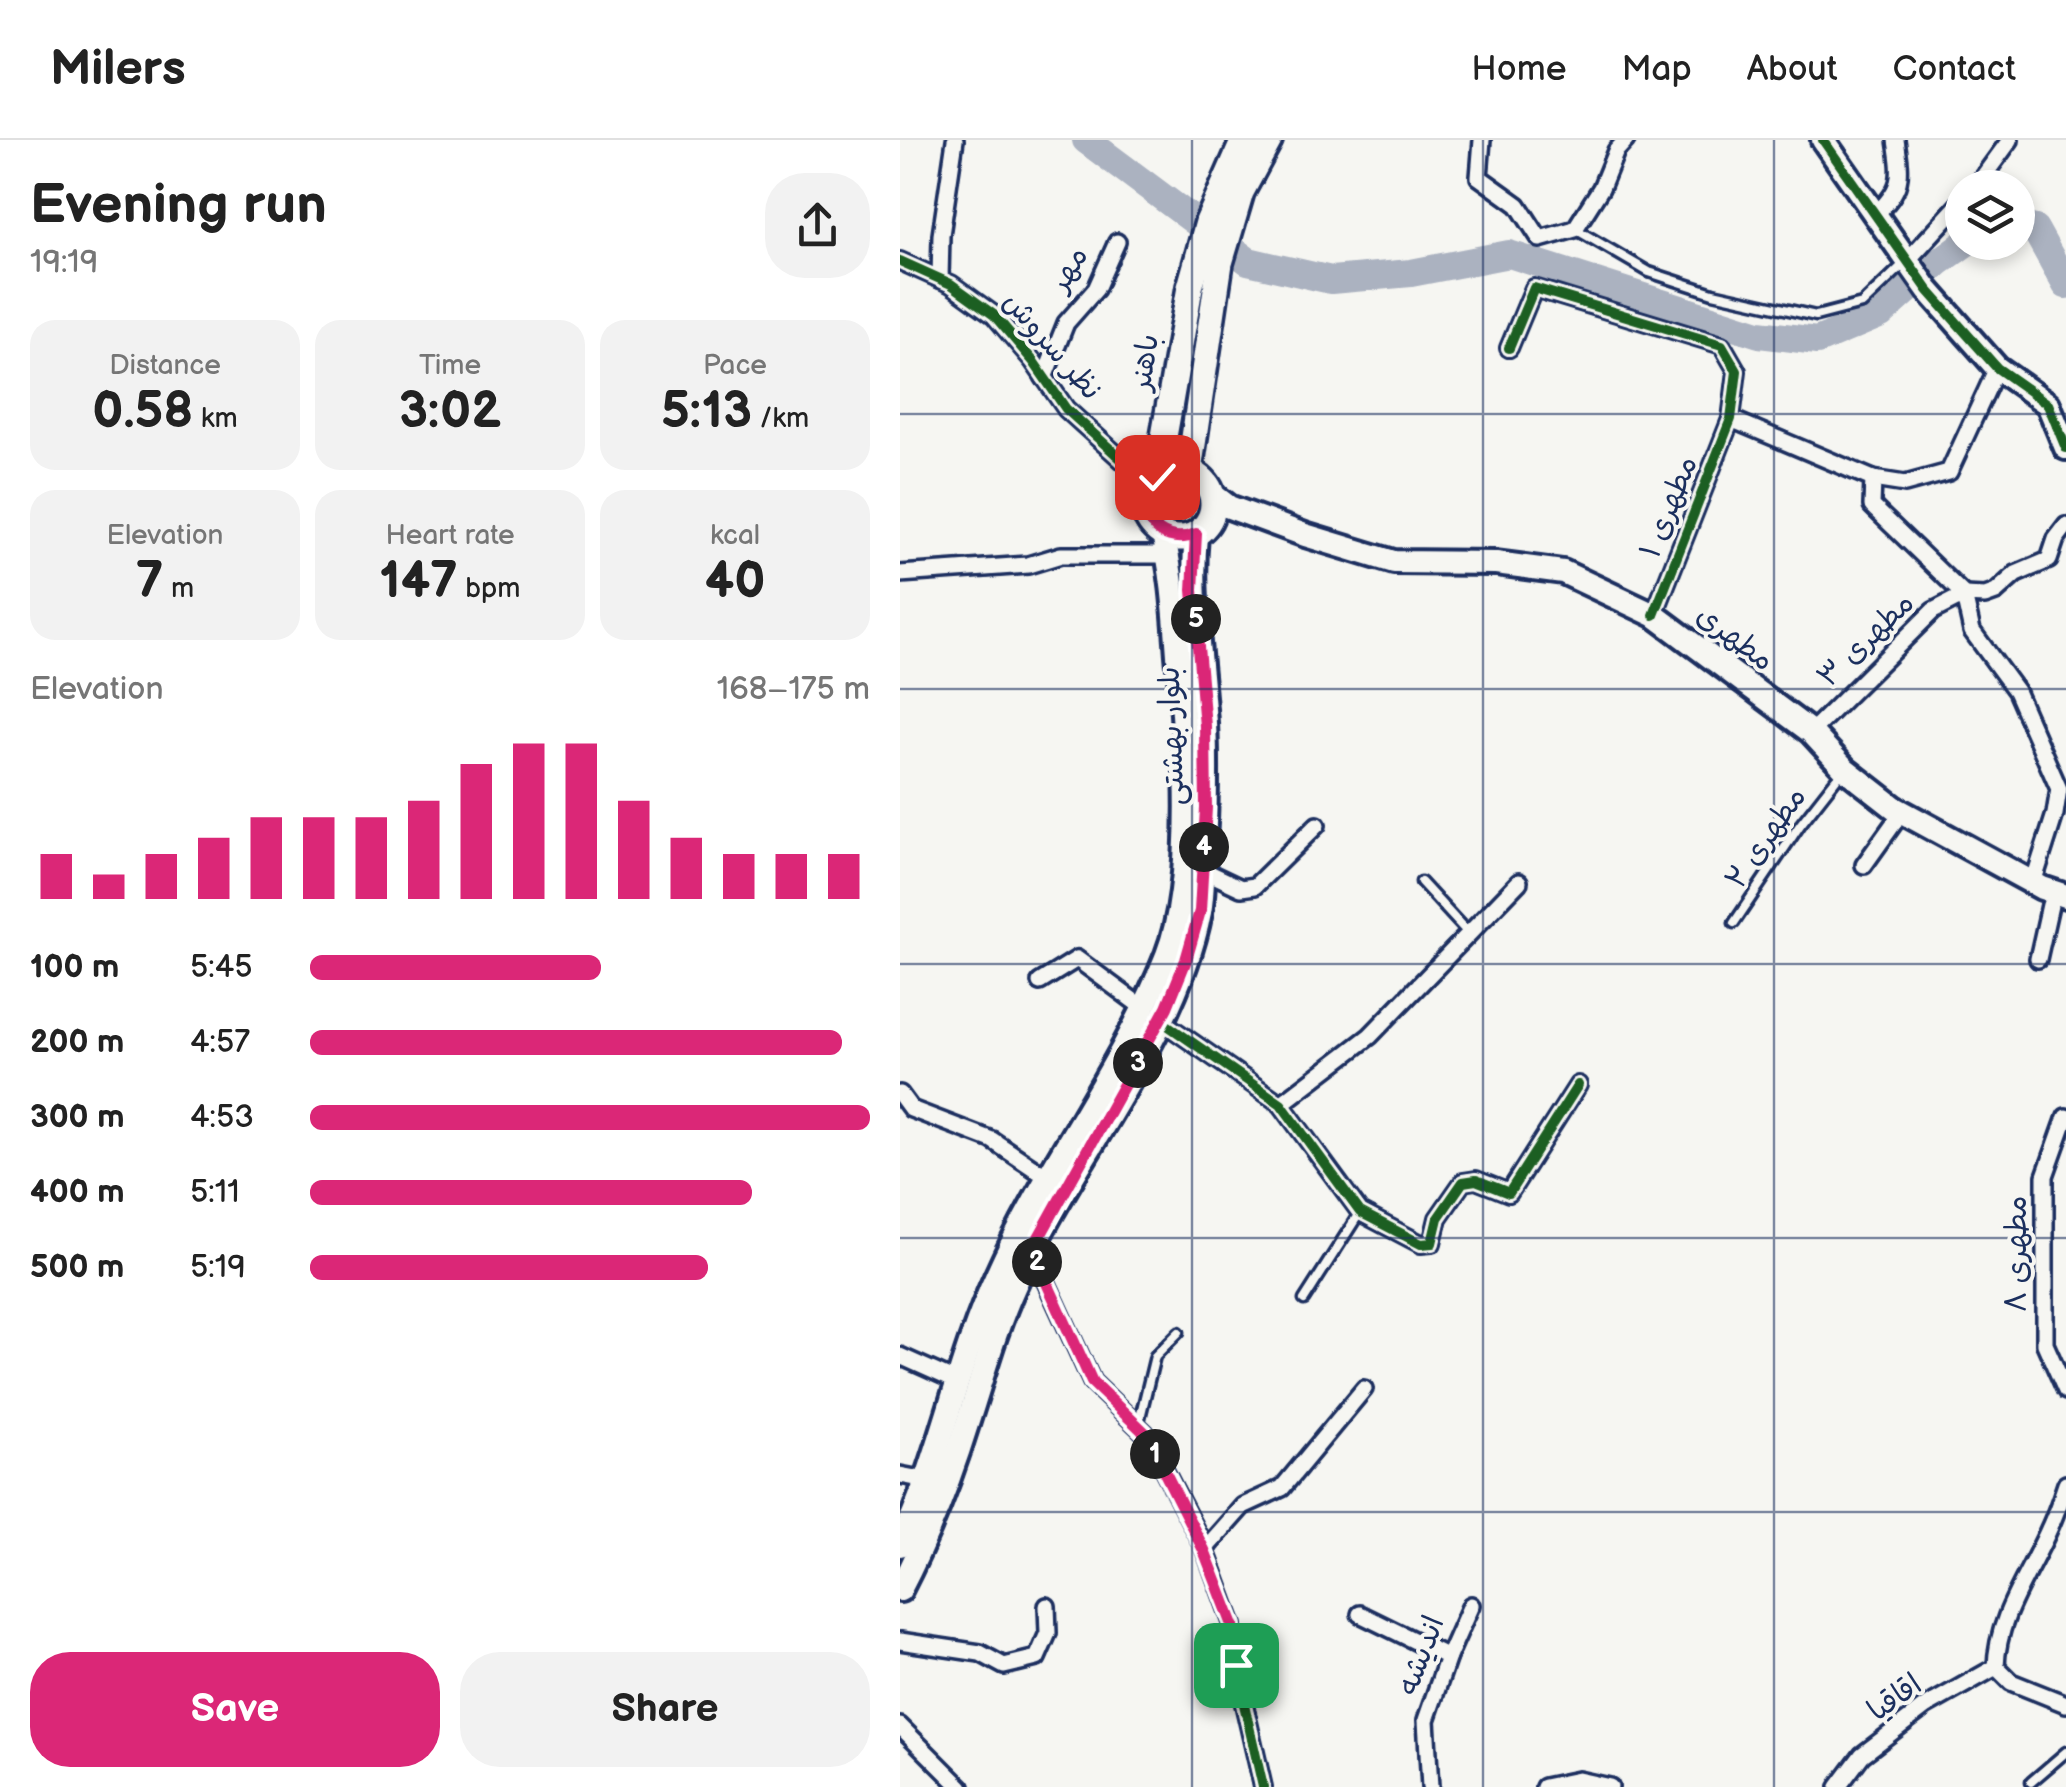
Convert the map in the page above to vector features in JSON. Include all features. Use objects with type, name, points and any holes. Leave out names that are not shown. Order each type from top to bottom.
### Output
[{"type":"main road","points":[[1210,260],[1244,140]]},
{"type":"main road","points":[[1219,227],[1269,140]]},
{"type":"main road","points":[[1823,140],[1928,290],[1997,368],[2061,416],[2066,448]]},
{"type":"main road","name":"باهنر","points":[[1189,471],[1210,260]]},
{"type":"main road","name":"باهنر","points":[[1154,481],[1190,287],[1210,260]]},
{"type":"main road","points":[[1167,471],[1189,471],[1199,476],[1207,515],[1186,538],[1166,545],[1144,507],[1154,481],[1167,471]]},
{"type":"main road","name":"مطهری","points":[[1207,515],[1229,507],[1306,536],[1394,562],[1496,563],[1563,572],[1654,615],[1811,732],[1845,769],[1895,808],[2033,884],[2061,904]]},
{"type":"main road","name":"مطهری","points":[[1207,515],[1392,576],[1495,577],[1559,586],[1646,627],[1802,742],[1836,779],[1894,823],[2036,901],[2061,904]]},
{"type":"main road","name":"بلوار بهشتی","points":[[900,1545],[996,1275],[1117,1057],[1186,960],[1200,911],[1203,870],[1205,726],[1193,590],[1207,515]]},
{"type":"main road","name":"بلوار بهشتی","points":[[900,1590],[946,1487],[994,1338],[1032,1250],[1151,1014],[1180,907],[1185,727],[1166,545]]},
{"type":"street","points":[[940,279],[941,235],[954,140]]},
{"type":"street","points":[[1482,140],[1478,177],[1518,205],[1540,239],[1574,229],[1601,188],[1616,150],[1626,140]]},
{"type":"street","points":[[1874,216],[1897,194],[1901,170],[1896,140]]},
{"type":"street","points":[[1988,170],[2010,140]]},
{"type":"street","points":[[1909,266],[1945,222]]},
{"type":"street","name":"مهر","points":[[1044,378],[1066,323],[1096,290],[1116,242]]},
{"type":"street","name":"نظر سروش","points":[[900,261],[940,279],[994,315],[1066,409],[1154,481]]},
{"type":"street","name":"مطهری ۱","points":[[1509,348],[1534,288],[1722,345],[1737,371],[1731,418],[1654,615]]},
{"type":"street","points":[[1731,418],[1873,478],[1904,484],[1949,472],[1997,368]]},
{"type":"street","points":[[1873,478],[1872,506],[1964,596],[1972,631],[2016,692],[2059,789],[2033,884]]},
{"type":"street","name":"مطهری ۳","points":[[1811,732],[1933,611],[1964,596],[1996,592],[2016,574],[2049,560],[2056,538],[2066,526]]},
{"type":"street","points":[[900,574],[1028,565],[1061,555],[1166,545]]},
{"type":"street","points":[[1864,865],[1894,823]]},
{"type":"street","points":[[1203,870],[1240,888],[1255,886],[1318,825]]},
{"type":"street","points":[[1281,1104],[1370,1036],[1520,882]]},
{"type":"street","points":[[2038,959],[2061,904]]},
{"type":"street","points":[[1040,982],[1077,959],[1281,1104],[1360,1212],[1422,1244],[1432,1243],[1438,1218],[1463,1182],[1476,1180],[1510,1194],[1578,1085]]},
{"type":"street","points":[[900,1094],[911,1108],[992,1140],[1047,1177]]},
{"type":"street","name":"مطهری ۸","points":[[2066,1117],[2045,1176],[2045,1344],[2066,1391]]},
{"type":"street","points":[[1032,1250],[1092,1382],[1145,1433],[1204,1550],[1233,1625],[1236,1665],[1263,1787]]},
{"type":"street","points":[[900,1356],[958,1382]]},
{"type":"street","points":[[1204,1550],[1244,1506],[1282,1488],[1364,1389]]},
{"type":"street","points":[[900,1475],[926,1480]]},
{"type":"street","points":[[2066,1484],[2050,1528],[2007,1612],[1996,1647],[1996,1667],[2011,1682],[2066,1704]]},
{"type":"street","name":"اندیشه","points":[[1430,1787],[1426,1720],[1471,1605]]},
{"type":"street","points":[[900,1641],[980,1653],[1004,1666],[1037,1658],[1048,1633],[1047,1606]]},
{"type":"street","points":[[1360,1614],[1448,1657]]},
{"type":"street","name":"اقاقیا","points":[[1838,1787],[1862,1755],[1925,1707],[1996,1667]]},
{"type":"street","points":[[900,1726],[961,1787]]},
{"type":"street","points":[[1544,1787],[1578,1780],[1610,1787]]},
{"type":"lane","points":[[1574,229],[1648,272],[1713,293],[1816,316],[1862,304],[1909,266]]},
{"type":"lane","name":"مطهری ۲","points":[[1734,923],[1836,779]]},
{"type":"lane","points":[[1421,882],[1468,933]]},
{"type":"lane","points":[[1304,1300],[1360,1212]]},
{"type":"lane","points":[[1138,1426],[1155,1356],[1179,1332]]},
{"type":"lane","points":[[2031,1782],[2066,1752]]},
{"type":"waterway","points":[[1086,140],[1248,261],[1331,280],[1411,273],[1509,254],[1759,334],[1817,341],[1881,314],[1945,258]]},
{"type":"waterway","points":[[2035,229],[2066,285]]},
{"type":"cycle path","points":[[1823,140],[1928,290],[1997,368],[2048,404],[2066,448]]},
{"type":"cycle path","points":[[900,261],[951,284],[994,315],[1066,409],[1150,485]]},
{"type":"cycle path","points":[[1509,348],[1534,288],[1722,345],[1737,371],[1731,419],[1654,615]]},
{"type":"cycle path","points":[[1160,1020],[1281,1104],[1360,1212],[1421,1244],[1432,1243],[1438,1218],[1463,1182],[1476,1180],[1509,1193],[1578,1085]]},
{"type":"cycle path","points":[[1032,1251],[1092,1382],[1145,1433],[1205,1549],[1233,1625],[1235,1665],[1263,1787]]},
{"type":"route","points":[[1157,477],[1146,496],[1147,518],[1163,535],[1186,538],[1196,534],[1193,590],[1205,726],[1206,808],[1200,911],[1167,1007],[1032,1250],[1092,1382],[1145,1433],[1204,1550],[1233,1625],[1236,1665]]}]
